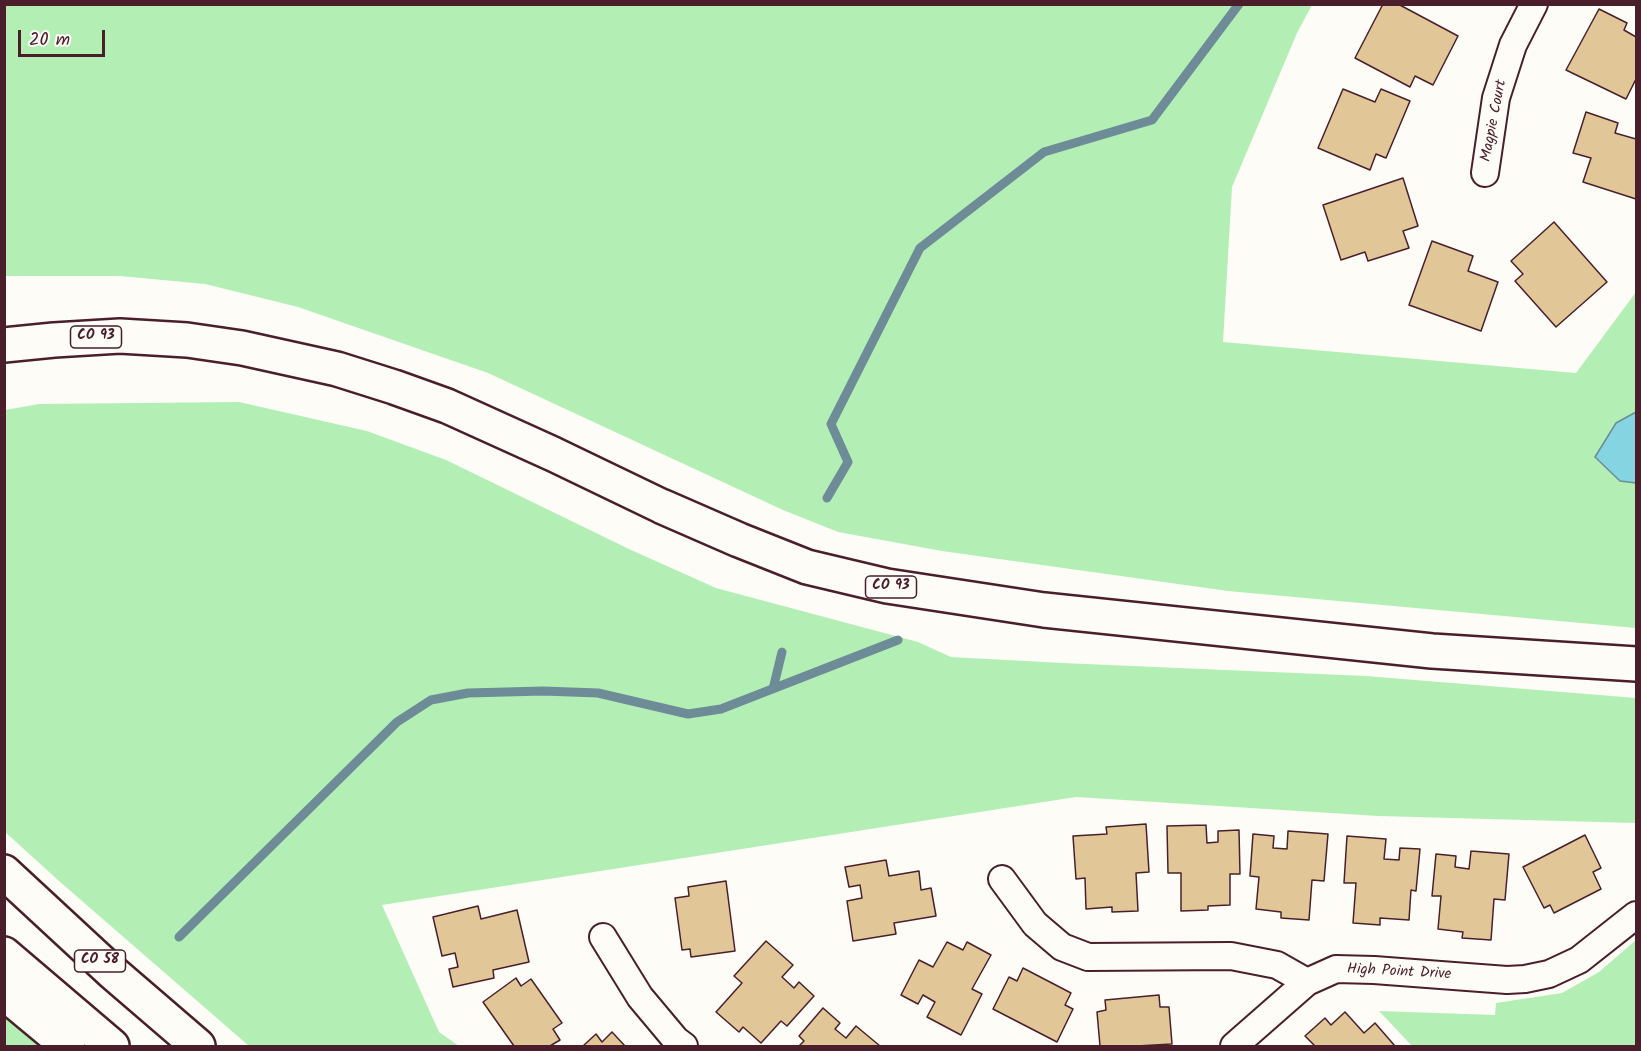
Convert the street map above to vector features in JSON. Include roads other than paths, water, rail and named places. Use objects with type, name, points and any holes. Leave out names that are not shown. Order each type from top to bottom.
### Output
[{"type":"highway","name":"CO 93","points":[[4,345],[120,336],[187,340],[252,350],[337,369],[447,406],[661,506],[807,567],[887,586],[1044,610],[1420,650],[1636,664]]},
{"type":"highway","name":"CO 58","points":[[4,872],[112,972],[198,1047]]},
{"type":"highway","points":[[4,954],[112,1047]]},
{"type":"highway","points":[[4,993],[68,1047]]},
{"type":"street","name":"Magpie Court","points":[[1485,173],[1496,98],[1513,45],[1534,4]]},
{"type":"street","points":[[1002,879],[1035,924],[1062,947],[1088,957],[1231,956],[1277,965],[1308,982]]},
{"type":"street","name":"High Point Drive","points":[[1234,1047],[1308,982],[1336,969],[1507,980],[1525,979],[1549,974],[1579,960],[1636,915]]},
{"type":"street","points":[[603,937],[640,997],[684,1047]]},
{"type":"water","points":[[1636,412],[1636,483],[1620,481],[1595,457],[1616,423]]},
{"type":"waterway","points":[[827,498],[848,462],[831,424],[920,248],[1044,152],[1152,120],[1239,4]]},
{"type":"waterway","points":[[179,937],[397,722],[431,700],[468,693],[543,691],[598,693],[688,714],[721,709],[898,640]]},
{"type":"waterway","points":[[773,689],[782,652]]}]
